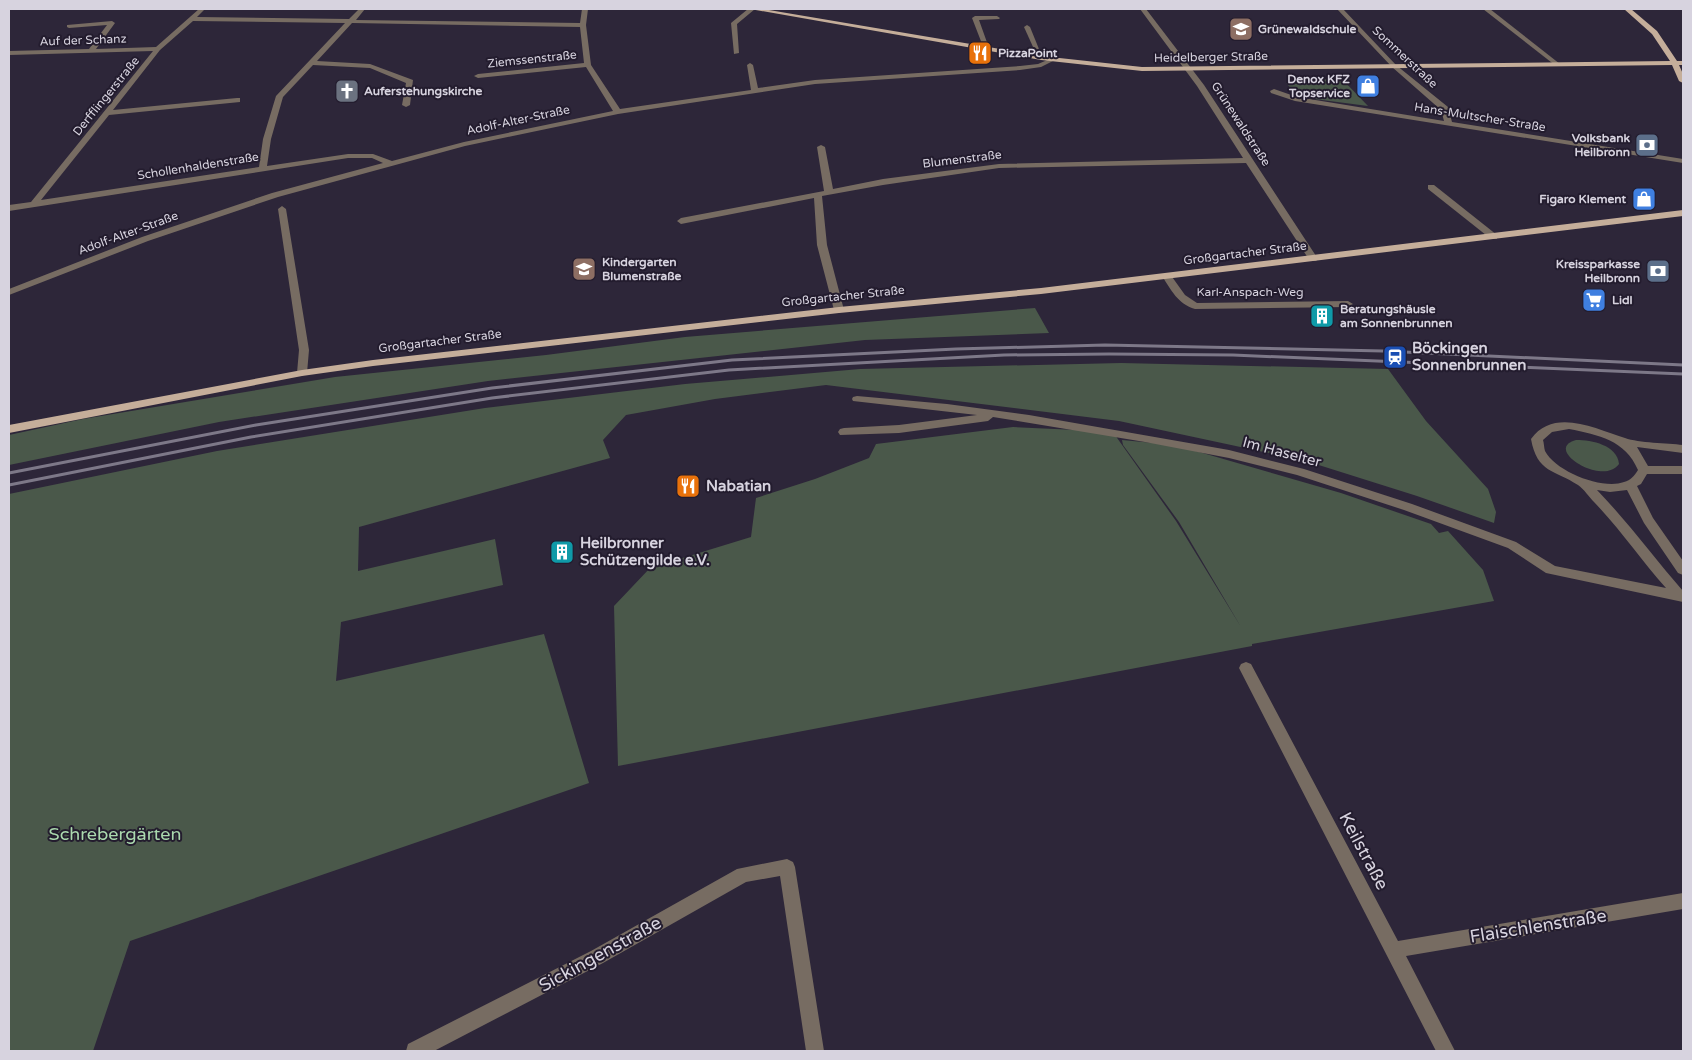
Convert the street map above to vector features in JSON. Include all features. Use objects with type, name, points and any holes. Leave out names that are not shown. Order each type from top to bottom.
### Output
[{"type":"main road","name":"Heidelberger Straße","points":[[752,9],[1052,60],[1142,69],[1679,63]]},
{"type":"main road","points":[[1627,9],[1654,30],[1679,63],[1683,81]]},
{"type":"main road","name":"Großgartacher Straße","points":[[9,429],[302,373],[486,348],[1167,276],[1683,213]]},
{"type":"street","name":"Derfflingerstraße","points":[[34,204],[158,49],[202,9]]},
{"type":"street","points":[[263,169],[268,140],[280,96],[362,9]]},
{"type":"street","points":[[586,9],[583,25],[588,65],[618,112]]},
{"type":"street","points":[[736,53],[734,23],[752,9]]},
{"type":"street","name":"Grünewaldstraße","points":[[1143,9],[1189,69],[1312,258]]},
{"type":"street","name":"Sommerstraße","points":[[1340,9],[1394,66],[1445,109],[1450,124]]},
{"type":"street","points":[[1486,9],[1558,65]]},
{"type":"street","points":[[192,18],[583,25]]},
{"type":"street","points":[[986,48],[975,18],[998,18]]},
{"type":"street","points":[[69,26],[112,23],[92,50]]},
{"type":"street","points":[[1027,27],[1041,58]]},
{"type":"street","name":"Auf der Schanz","points":[[9,53],[158,49]]},
{"type":"street","name":"Adolf-Alter-Straße","points":[[9,292],[145,239],[275,195],[464,144],[618,112],[755,91],[845,79],[1020,68],[1039,66],[1052,60]]},
{"type":"street","points":[[310,64],[350,64],[382,69],[395,77],[410,82],[406,106]]},
{"type":"street","name":"Ziemssenstraße","points":[[478,76],[588,65]]},
{"type":"street","points":[[750,65],[755,91]]},
{"type":"street","name":"Hans-Multscher-Straße","points":[[1274,90],[1295,99],[1683,161]]},
{"type":"street","points":[[106,113],[237,100]]},
{"type":"street","points":[[821,148],[829,194]]},
{"type":"street","name":"Schollenhaldenstraße","points":[[9,208],[348,156],[374,156],[390,163]]},
{"type":"street","name":"Blumenstraße","points":[[681,221],[829,194],[883,182],[999,166],[1250,160]]},
{"type":"street","points":[[1431,187],[1494,237]]},
{"type":"street","points":[[818,195],[822,244],[839,310]]},
{"type":"street","points":[[282,209],[304,350],[302,373]]},
{"type":"street","name":"Karl-Anspach-Weg","points":[[1167,276],[1178,294],[1186,302],[1195,306],[1348,304]]},
{"type":"street","name":"Im Haselter","points":[[857,399],[947,407],[1145,438],[1300,472],[1408,507],[1512,545],[1551,570],[1682,598]]},
{"type":"street","points":[[844,432],[899,429],[1002,415]]},
{"type":"street","points":[[1569,426],[1596,430],[1621,442],[1638,456],[1644,470],[1641,479],[1631,486],[1609,488],[1582,482],[1556,470],[1540,454],[1537,439],[1548,429],[1569,426]]},
{"type":"street","points":[[1621,442],[1683,449]]},
{"type":"street","points":[[1644,470],[1683,470]]},
{"type":"street","points":[[1582,482],[1618,518],[1657,570],[1682,598]]},
{"type":"street","points":[[1631,486],[1648,520],[1683,570]]},
{"type":"street","name":"Keilstraße","points":[[1246,668],[1446,1051]]},
{"type":"street","name":"Sickingenstraße","points":[[416,1051],[597,957],[743,875],[787,866],[815,1051]]},
{"type":"street","name":"Flaischlenstraße","points":[[1393,950],[1683,902]]},
{"type":"green space","points":[[1341,78],[1368,106],[1299,97],[1286,83]]},
{"type":"green space","points":[[1035,308],[1049,333],[865,340],[488,381],[219,422],[9,465],[9,435],[83,419],[335,377],[546,355],[685,337]]},
{"type":"green space","name":"Schrebergärten","points":[[1121,363],[1388,369],[1426,421],[1488,489],[1496,512],[1494,523],[1417,496],[1306,461],[1119,421],[826,385],[715,399],[626,415],[603,440],[610,458],[359,527],[358,571],[495,539],[503,585],[341,622],[336,681],[544,634],[589,783],[130,941],[93,1051],[9,1051],[9,494],[217,451],[485,408],[685,384],[860,369]]},
{"type":"green space","points":[[1013,427],[1077,430],[1115,435],[1176,521],[1241,627],[1179,522],[1123,445],[1122,440],[1175,445],[1341,493],[1431,524],[1439,533],[1448,531],[1483,570],[1494,601],[1252,644],[1252,646],[618,766],[614,606],[650,568],[751,537],[756,498],[815,479],[869,458],[876,444]]},
{"type":"green space","points":[[1576,440],[1589,441],[1609,448],[1614,452],[1619,464],[1611,470],[1601,471],[1589,469],[1579,464],[1570,458],[1566,451],[1567,445]]},
{"type":"railway","points":[[9,473],[256,425],[492,388],[732,360],[956,349],[1105,345],[1383,351],[1683,365]]},
{"type":"railway","points":[[9,485],[251,437],[492,398],[729,370],[1004,355],[1109,354],[1233,355],[1683,374]]},
{"type":"place","name":"Grünewaldschule","points":[[1241,29]]},
{"type":"place","name":"PizzaPoint","points":[[980,53]]},
{"type":"place","name":"Denox KFZ Topservice","points":[[1368,86]]},
{"type":"place","name":"Auferstehungskirche","points":[[347,91]]},
{"type":"place","name":"Volksbank Heilbronn","points":[[1647,145]]},
{"type":"place","name":"Figaro Klement","points":[[1644,199]]},
{"type":"place","name":"Kindergarten Blumenstraße","points":[[584,269]]},
{"type":"place","name":"Kreissparkasse Heilbronn","points":[[1658,271]]},
{"type":"place","name":"Lidl","points":[[1594,300]]},
{"type":"place","name":"Beratungshäusle am Sonnenbrunnen","points":[[1322,316]]},
{"type":"place","name":"Böckingen Sonnenbrunnen","points":[[1395,357]]},
{"type":"place","name":"Nabatian","points":[[688,486]]},
{"type":"place","name":"Heilbronner Schützengilde e.V.","points":[[562,552]]}]
